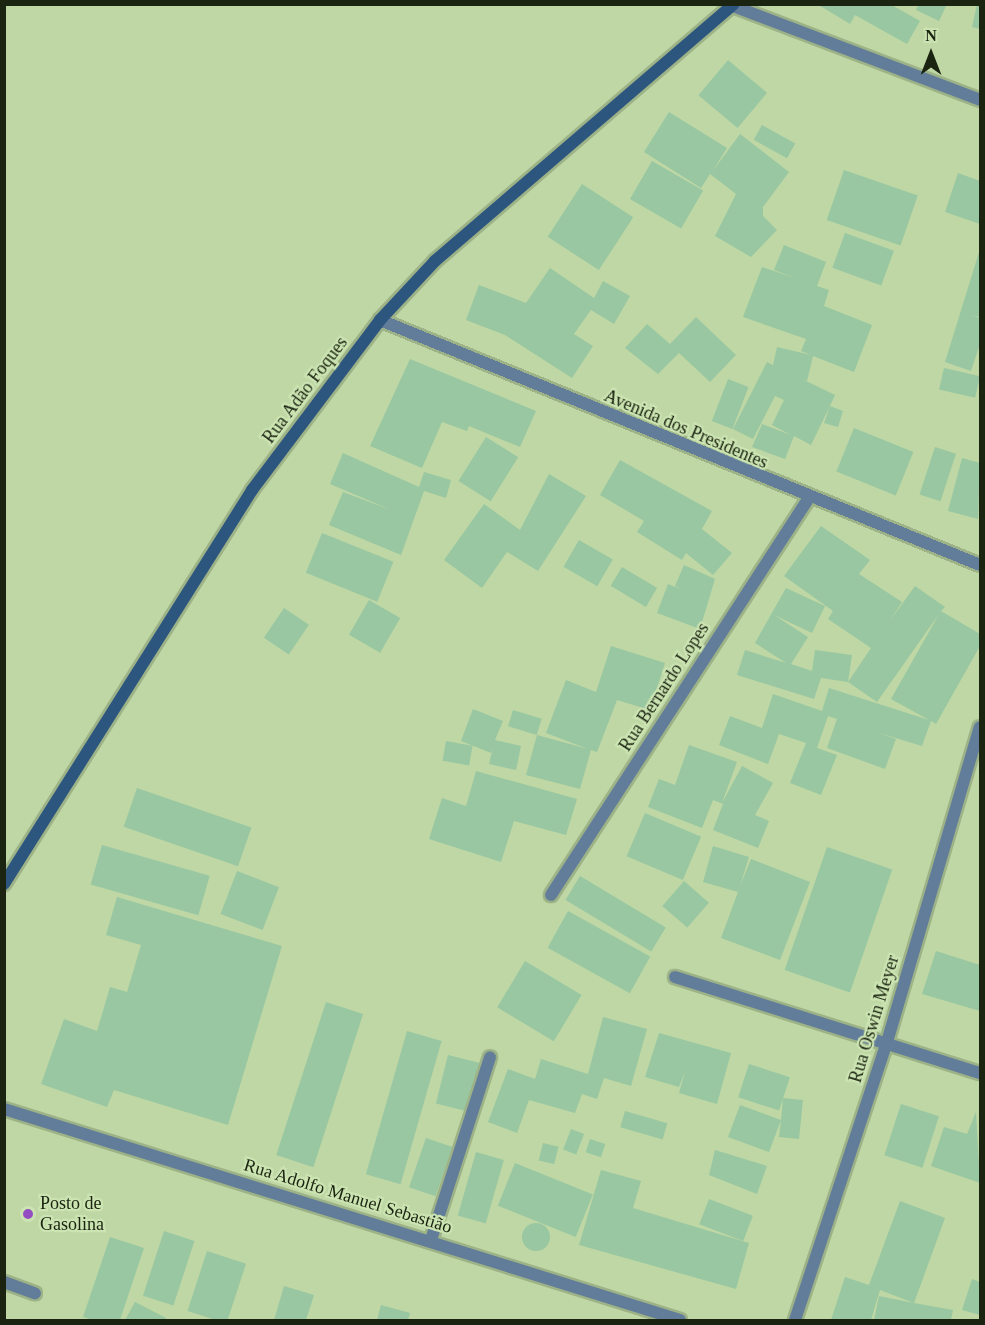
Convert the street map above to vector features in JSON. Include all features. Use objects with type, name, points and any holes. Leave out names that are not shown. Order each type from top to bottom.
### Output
[{"type":"main road","name":"Rua Adão Foques","points":[[4,884],[252,490],[380,320],[435,261],[734,5]]},
{"type":"street","points":[[734,5],[981,100]]},
{"type":"street","name":"Avenida dos Presidentes","points":[[380,320],[808,499],[981,565]]},
{"type":"street","name":"Rua Bernardo Lopes","points":[[550,895],[808,499]]},
{"type":"street","name":"Rua Oswin Meyer","points":[[795,1320],[887,1042],[981,727]]},
{"type":"street","points":[[675,977],[981,1072]]},
{"type":"street","points":[[431,1240],[490,1057]]},
{"type":"street","name":"Rua Adolfo Manuel Sebastião","points":[[4,1109],[431,1240],[680,1320]]},
{"type":"street","points":[[4,1282],[35,1293]]},
{"type":"building","points":[[817,4],[890,4],[920,21],[907,44],[855,15],[850,24]]},
{"type":"building","points":[[919,4],[947,4],[939,21],[916,10]]},
{"type":"building","points":[[977,4],[980,4],[980,29],[972,27]]},
{"type":"building","points":[[728,60],[767,93],[738,128],[698,95]]},
{"type":"building","points":[[669,112],[727,148],[712,172],[740,134],[789,172],[763,207],[763,216],[777,230],[751,257],[715,236],[736,194],[710,174],[701,188],[644,152]]},
{"type":"building","points":[[762,125],[795,143],[787,158],[754,140]]},
{"type":"building","points":[[652,161],[703,190],[681,229],[630,199]]},
{"type":"building","points":[[844,170],[918,195],[900,246],[827,220]]},
{"type":"building","points":[[958,173],[980,181],[980,224],[945,212]]},
{"type":"building","points":[[582,184],[633,217],[599,270],[548,237]]},
{"type":"building","points":[[845,233],[894,251],[881,286],[832,268]]},
{"type":"building","points":[[784,245],[826,262],[817,286],[829,290],[824,306],[872,325],[854,372],[813,356],[807,381],[802,379],[835,395],[811,445],[794,436],[785,459],[752,447],[762,424],[791,435],[772,425],[784,400],[775,396],[753,439],[733,429],[767,362],[773,365],[777,347],[811,355],[801,351],[806,339],[743,317],[762,267],[798,279],[774,270]]},
{"type":"building","points":[[980,249],[980,317],[971,315],[980,318],[980,344],[971,371],[945,362]]},
{"type":"building","points":[[550,268],[594,298],[603,281],[630,296],[614,324],[591,310],[574,334],[593,346],[572,378],[505,335],[466,320],[479,285],[526,303]]},
{"type":"building","points":[[696,317],[736,355],[710,382],[679,353],[658,374],[625,348],[647,324],[670,344]]},
{"type":"building","points":[[410,359],[536,411],[520,447],[469,426],[467,431],[442,422],[422,468],[370,446]]},
{"type":"building","points":[[944,368],[980,376],[975,398],[939,389]]},
{"type":"building","points":[[728,379],[749,387],[732,429],[712,421]]},
{"type":"building","points":[[830,406],[843,411],[838,427],[824,423]]},
{"type":"building","points":[[854,428],[913,452],[896,496],[836,472]]},
{"type":"building","points":[[486,437],[518,457],[491,501],[458,481]]},
{"type":"building","points":[[935,447],[956,454],[940,501],[920,495]]},
{"type":"building","points":[[343,453],[419,487],[424,472],[451,480],[446,498],[424,491],[401,555],[329,525],[343,492],[391,510],[330,484]]},
{"type":"building","points":[[962,458],[980,463],[978,519],[948,511]]},
{"type":"building","points":[[620,460],[712,511],[702,529],[732,553],[713,575],[686,553],[682,560],[637,532],[644,521],[600,495]]},
{"type":"building","points":[[549,474],[586,496],[538,571],[507,552],[482,588],[444,560],[484,504],[520,530]]},
{"type":"building","points":[[821,526],[870,560],[859,574],[902,602],[889,622],[915,586],[945,607],[941,611],[980,634],[980,646],[936,724],[931,721],[922,746],[879,733],[896,739],[885,769],[827,748],[837,719],[828,716],[817,748],[837,755],[821,795],[790,783],[806,743],[779,734],[768,764],[719,745],[730,716],[762,728],[773,694],[822,711],[829,688],[929,720],[891,699],[939,614],[877,702],[848,682],[871,648],[828,619],[833,611],[784,576]]},
{"type":"building","points":[[322,533],[393,562],[377,602],[306,573]]},
{"type":"building","points":[[579,540],[613,560],[597,586],[564,567]]},
{"type":"building","points":[[684,565],[715,579],[700,629],[657,613],[668,584],[683,590],[675,586]]},
{"type":"building","points":[[622,567],[657,588],[646,607],[611,586]]},
{"type":"building","points":[[786,588],[825,606],[812,633],[774,615],[808,637],[791,664],[812,671],[815,650],[852,655],[848,682],[821,678],[814,699],[737,675],[745,650],[786,663],[755,643]]},
{"type":"building","points":[[369,600],[400,618],[380,653],[349,635]]},
{"type":"building","points":[[284,608],[309,625],[289,655],[264,638]]},
{"type":"building","points":[[611,646],[665,663],[650,710],[617,700],[597,752],[591,750],[580,789],[526,775],[537,735],[588,749],[546,733],[566,680],[596,692]]},
{"type":"building","points":[[473,709],[503,721],[495,740],[521,746],[516,770],[489,764],[493,747],[491,753],[461,741]]},
{"type":"building","points":[[513,710],[542,719],[537,735],[508,726]]},
{"type":"building","points":[[446,741],[473,746],[469,765],[443,761]]},
{"type":"building","points":[[689,745],[737,762],[722,803],[742,766],[773,783],[755,815],[769,821],[758,848],[713,830],[723,804],[713,800],[702,828],[648,807],[659,779],[675,785]]},
{"type":"building","points":[[476,771],[577,799],[566,835],[514,821],[501,862],[429,839],[442,798],[466,806]]},
{"type":"building","points":[[137,788],[251,827],[238,866],[124,827]]},
{"type":"building","points":[[645,813],[701,837],[683,880],[627,856]]},
{"type":"building","points":[[102,845],[210,876],[198,915],[91,884]]},
{"type":"building","points":[[713,846],[749,857],[740,886],[751,859],[810,882],[780,960],[721,938],[738,892],[703,882]]},
{"type":"building","points":[[827,847],[892,869],[850,992],[785,970]]},
{"type":"building","points":[[237,871],[279,887],[263,930],[221,914]]},
{"type":"building","points":[[580,876],[666,928],[651,952],[566,900]]},
{"type":"building","points":[[684,881],[709,903],[687,928],[662,906]]},
{"type":"building","points":[[117,897],[282,946],[228,1125],[114,1090],[107,1107],[41,1084],[64,1019],[97,1031],[110,987],[127,992],[141,945],[106,935]]},
{"type":"building","points":[[568,911],[650,957],[630,993],[548,948]]},
{"type":"building","points":[[936,951],[980,965],[980,1011],[922,994]]},
{"type":"building","points":[[525,961],[582,995],[554,1041],[497,1007]]},
{"type":"building","points":[[326,1002],[363,1014],[313,1167],[276,1155]]},
{"type":"building","points":[[603,1017],[647,1029],[631,1086],[604,1078],[597,1099],[582,1094],[575,1113],[529,1100],[517,1133],[488,1122],[508,1069],[535,1079],[541,1059],[588,1074]]},
{"type":"building","points":[[407,1031],[442,1041],[401,1184],[366,1174]]},
{"type":"building","points":[[659,1033],[731,1053],[717,1104],[679,1093],[685,1072],[679,1087],[645,1077]]},
{"type":"building","points":[[448,1055],[480,1063],[468,1111],[436,1104]]},
{"type":"building","points":[[749,1064],[790,1077],[779,1111],[738,1097]]},
{"type":"building","points":[[783,1098],[803,1100],[799,1139],[779,1137]]},
{"type":"building","points":[[901,1104],[939,1116],[922,1168],[884,1155]]},
{"type":"building","points":[[740,1105],[781,1120],[769,1152],[728,1137]]},
{"type":"building","points":[[625,1111],[667,1123],[663,1139],[620,1127]]},
{"type":"building","points":[[976,1112],[980,1183],[931,1166],[944,1127],[967,1134]]},
{"type":"building","points":[[571,1129],[584,1134],[576,1155],[563,1150]]},
{"type":"building","points":[[426,1138],[452,1147],[436,1196],[409,1187]]},
{"type":"building","points":[[590,1139],[605,1144],[601,1157],[586,1152]]},
{"type":"building","points":[[543,1143],[559,1147],[554,1164],[539,1160]]},
{"type":"building","points":[[715,1150],[767,1166],[757,1194],[709,1175]]},
{"type":"building","points":[[476,1152],[504,1160],[486,1223],[458,1215]]},
{"type":"building","points":[[515,1163],[593,1194],[576,1237],[498,1206]]},
{"type":"building","points":[[601,1170],[641,1181],[633,1208],[749,1243],[736,1289],[579,1245]]},
{"type":"building","points":[[709,1199],[753,1216],[743,1241],[699,1224]]},
{"type":"building","points":[[900,1201],[945,1218],[914,1303],[880,1290],[871,1320],[831,1320],[845,1277],[869,1285]]},
{"type":"building","points":[[536,1223],[546,1227],[550,1237],[546,1247],[536,1251],[526,1247],[522,1237],[526,1227]]},
{"type":"building","points":[[164,1231],[194,1241],[173,1306],[143,1296]]},
{"type":"building","points":[[110,1237],[144,1248],[120,1320],[93,1320],[83,1317]]},
{"type":"building","points":[[207,1251],[246,1264],[228,1320],[215,1320],[188,1311]]},
{"type":"building","points":[[972,1279],[980,1282],[980,1315],[962,1310]]},
{"type":"building","points":[[284,1286],[314,1295],[306,1320],[274,1320]]},
{"type":"building","points":[[879,1296],[953,1310],[951,1320],[874,1320]]},
{"type":"building","points":[[135,1302],[166,1318],[165,1320],[125,1320]]},
{"type":"building","points":[[381,1305],[410,1313],[408,1320],[377,1320]]},
{"type":"place","name":"Posto de Gasolina","points":[[28,1214]]}]
